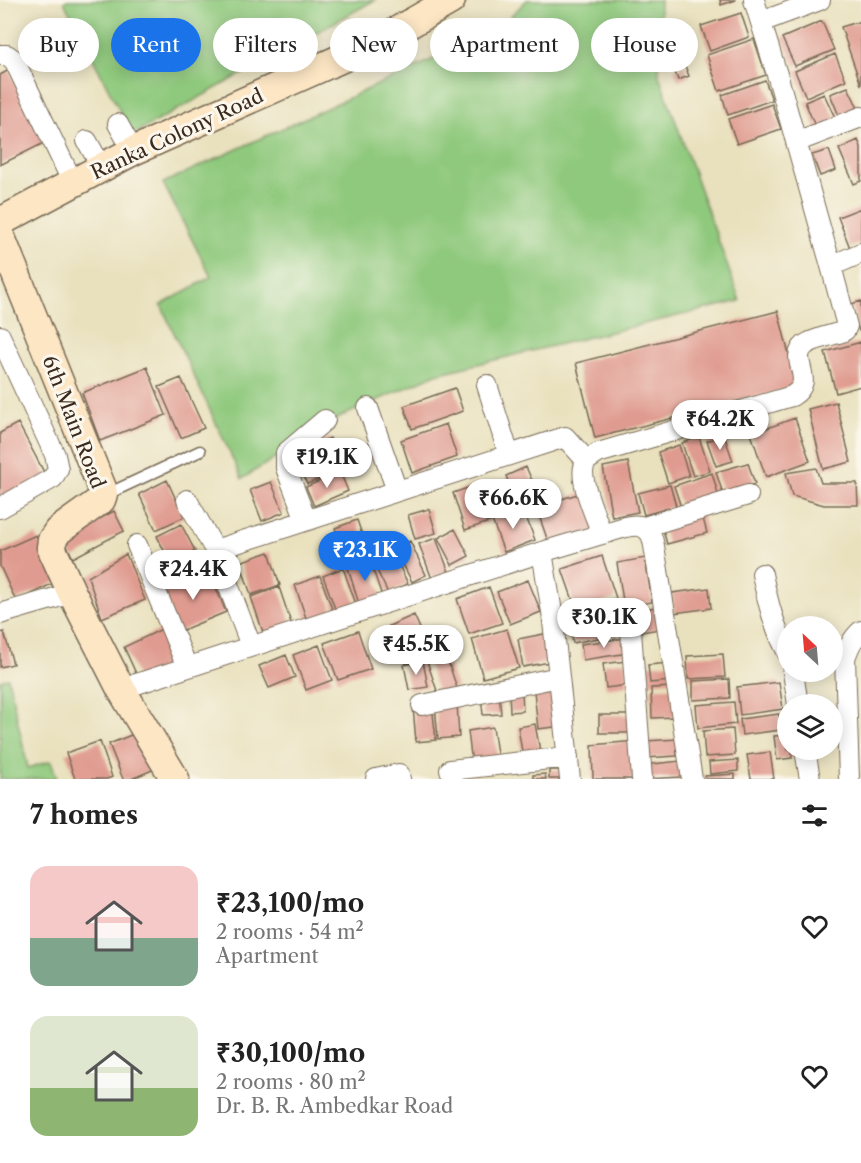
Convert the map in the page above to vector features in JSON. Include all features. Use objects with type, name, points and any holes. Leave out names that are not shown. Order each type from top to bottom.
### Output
[{"type":"street","name":"Ranka Colony Road","points":[[0,222],[133,151],[376,43],[451,0]]},
{"type":"street","points":[[602,534],[584,481],[584,468],[587,461],[598,453],[784,399],[799,391],[803,383],[800,351],[809,343],[842,332],[847,326],[754,0]]},
{"type":"street","points":[[761,22],[820,0]]},
{"type":"street","points":[[0,55],[8,55],[14,60],[73,183]]},
{"type":"street","points":[[796,142],[861,117]]},
{"type":"street","points":[[118,124],[133,151]]},
{"type":"street","points":[[87,141],[102,168]]},
{"type":"street","name":"6th Main Road","points":[[0,235],[103,494],[101,500],[58,531],[52,540],[51,547],[121,688],[175,779]]},
{"type":"street","points":[[831,266],[861,254]]},
{"type":"street","points":[[0,336],[55,455],[58,469],[54,478],[0,508]]},
{"type":"street","points":[[488,385],[509,455]]},
{"type":"street","points":[[368,408],[397,491]]},
{"type":"street","points":[[306,520],[286,468],[286,453],[325,420]]},
{"type":"street","points":[[214,550],[565,437],[587,461]]},
{"type":"street","points":[[55,455],[84,442]]},
{"type":"street","points":[[644,527],[748,495]]},
{"type":"street","points":[[187,500],[214,550],[251,646]]},
{"type":"street","points":[[121,688],[542,552],[635,525],[644,527],[650,532],[654,546],[692,779]]},
{"type":"street","points":[[137,545],[187,667]]},
{"type":"street","points":[[542,552],[552,612],[570,779]]},
{"type":"street","points":[[762,574],[770,612],[777,631]]},
{"type":"street","points":[[0,614],[72,593]]},
{"type":"street","points":[[624,610],[631,631],[642,779]]},
{"type":"street","points":[[849,779],[845,658],[850,644],[861,631]]},
{"type":"street","points":[[422,705],[559,677]]},
{"type":"street","points":[[450,770],[568,757]]},
{"type":"street","points":[[807,760],[810,779]]},
{"type":"street","points":[[376,779],[399,774],[400,779]]},
{"type":"lane","points":[[103,494],[200,451]]},
{"type":"green space","points":[[67,0],[375,0],[343,18],[330,18],[330,25],[318,32],[318,18],[213,18],[213,72],[245,72],[132,135],[99,70],[99,18],[72,18],[64,2]]},
{"type":"green space","points":[[527,0],[660,0],[660,18],[591,18],[591,72],[659,72],[740,301],[436,374],[338,418],[242,479],[161,305],[211,277],[163,183],[405,72],[418,72],[418,66],[430,61],[430,72],[579,72],[579,18],[509,18]]},
{"type":"green space","points":[[8,678],[28,768],[51,761],[57,779],[0,779],[0,680]]},
{"type":"building","points":[[720,0],[736,0],[721,5]]},
{"type":"building","points":[[741,13],[749,37],[710,51],[701,26]]},
{"type":"building","points":[[822,21],[834,50],[795,66],[782,38]]},
{"type":"building","points":[[861,21],[861,85],[841,27]]},
{"type":"building","points":[[754,39],[766,75],[719,91],[707,55]]},
{"type":"building","points":[[835,54],[846,80],[806,97],[795,71]]},
{"type":"building","points":[[9,70],[44,143],[0,165],[0,75]]},
{"type":"building","points":[[675,72],[687,72],[689,76],[678,80]]},
{"type":"building","points":[[765,80],[772,100],[728,115],[722,95]]},
{"type":"building","points":[[848,87],[859,110],[840,118],[830,94]]},
{"type":"building","points":[[824,94],[837,122],[817,131],[805,102]]},
{"type":"building","points":[[772,104],[781,129],[737,144],[728,119]]},
{"type":"building","points":[[858,140],[861,147],[861,181],[854,184],[839,149]]},
{"type":"building","points":[[829,150],[836,170],[820,176],[812,155]]},
{"type":"building","points":[[861,208],[861,243],[850,248],[838,217]]},
{"type":"building","points":[[861,301],[861,330],[859,331],[851,304]]},
{"type":"building","points":[[778,311],[797,386],[595,438],[576,363]]},
{"type":"building","points":[[861,342],[861,386],[836,393],[825,352]]},
{"type":"building","points":[[147,367],[166,415],[100,441],[82,393]]},
{"type":"building","points":[[181,378],[204,428],[181,438],[159,387]]},
{"type":"building","points":[[455,388],[463,411],[412,429],[404,406]]},
{"type":"building","points":[[836,402],[851,462],[823,469],[808,409]]},
{"type":"building","points":[[795,418],[810,461],[766,477],[751,434]]},
{"type":"building","points":[[18,423],[46,476],[0,500],[0,433]]},
{"type":"building","points":[[446,424],[457,457],[412,473],[401,440]]},
{"type":"building","points":[[724,435],[733,461],[716,466],[707,441]]},
{"type":"building","points":[[699,437],[710,471],[693,476],[682,443]]},
{"type":"building","points":[[330,438],[343,469],[307,484],[294,454]]},
{"type":"building","points":[[679,445],[689,476],[668,483],[658,452]]},
{"type":"building","points":[[628,462],[638,512],[612,517],[603,467]]},
{"type":"building","points":[[748,463],[755,484],[723,494],[716,472]]},
{"type":"building","points":[[526,467],[539,496],[518,505],[506,476]]},
{"type":"building","points":[[816,468],[821,483],[857,483],[858,505],[824,505],[792,496],[786,473]]},
{"type":"building","points":[[340,472],[348,491],[314,506],[306,487]]},
{"type":"building","points":[[712,473],[718,494],[681,507],[674,486]]},
{"type":"building","points":[[167,480],[184,517],[156,530],[139,494]]},
{"type":"building","points":[[271,482],[284,512],[262,521],[250,490]]},
{"type":"building","points":[[479,484],[492,521],[465,530],[453,493]]},
{"type":"building","points":[[670,485],[676,506],[644,515],[638,493]]},
{"type":"building","points":[[584,492],[597,531],[550,547],[536,507]]},
{"type":"building","points":[[429,509],[436,533],[415,539],[408,515]]},
{"type":"building","points":[[523,509],[535,540],[504,552],[492,520]]},
{"type":"building","points":[[114,511],[124,531],[73,558],[63,538]]},
{"type":"building","points":[[701,511],[707,533],[667,544],[661,522]]},
{"type":"building","points":[[357,520],[370,558],[349,566],[335,528]]},
{"type":"building","points":[[181,524],[195,551],[170,563],[157,536]]},
{"type":"building","points":[[455,529],[469,556],[452,565],[438,538]]},
{"type":"building","points":[[36,535],[58,581],[16,601],[0,566],[0,551]]},
{"type":"building","points":[[436,538],[449,572],[432,579],[419,544]]},
{"type":"building","points":[[410,541],[426,575],[412,582],[395,548]]},
{"type":"building","points":[[391,548],[408,584],[388,593],[371,558]]},
{"type":"building","points":[[269,552],[280,585],[251,595],[240,562]]},
{"type":"building","points":[[126,554],[145,600],[102,618],[88,577]]},
{"type":"building","points":[[602,556],[616,598],[577,612],[562,569]]},
{"type":"building","points":[[645,558],[652,602],[624,607],[617,563]]},
{"type":"building","points":[[370,561],[382,596],[359,604],[348,568]]},
{"type":"building","points":[[343,568],[356,604],[336,611],[323,576]]},
{"type":"building","points":[[208,569],[226,612],[178,632],[160,590]]},
{"type":"building","points":[[320,576],[333,611],[307,621],[295,585]]},
{"type":"building","points":[[528,580],[541,612],[510,624],[497,592]]},
{"type":"building","points":[[279,587],[293,629],[265,638],[251,597]]},
{"type":"building","points":[[489,587],[502,623],[469,634],[457,599]]},
{"type":"building","points":[[709,588],[711,608],[674,613],[672,593]]},
{"type":"building","points":[[619,607],[624,633],[573,643],[568,617]]},
{"type":"building","points":[[655,607],[660,629],[636,633],[632,612]]},
{"type":"building","points":[[414,615],[431,653],[406,664],[389,626]]},
{"type":"building","points":[[162,629],[178,662],[139,680],[124,647]]},
{"type":"building","points":[[507,629],[519,668],[483,678],[472,639]]},
{"type":"building","points":[[358,631],[371,669],[338,680],[324,643]]},
{"type":"building","points":[[4,632],[13,664],[0,667],[0,633]]},
{"type":"building","points":[[549,633],[555,661],[523,667],[518,639]]},
{"type":"building","points":[[626,638],[628,653],[583,660],[581,644]]},
{"type":"building","points":[[319,645],[332,680],[306,690],[293,655]]},
{"type":"building","points":[[723,654],[725,677],[688,679],[687,656]]},
{"type":"building","points":[[286,655],[295,677],[269,688],[259,666]]},
{"type":"building","points":[[446,655],[457,688],[438,694],[427,661]]},
{"type":"building","points":[[423,661],[428,687],[409,690],[404,665]]},
{"type":"building","points":[[626,661],[628,685],[606,688],[603,664]]},
{"type":"building","points":[[669,663],[671,681],[650,683],[648,665]]},
{"type":"building","points":[[729,679],[730,698],[693,700],[693,681]]},
{"type":"building","points":[[779,682],[781,694],[777,694],[777,710],[740,715],[737,687]]},
{"type":"building","points":[[675,687],[676,717],[652,718],[651,688]]},
{"type":"building","points":[[559,688],[563,726],[538,729],[534,691]]},
{"type":"building","points":[[509,690],[522,690],[523,711],[510,712]]},
{"type":"building","points":[[499,693],[501,714],[483,715],[481,695]]},
{"type":"building","points":[[734,702],[736,724],[698,728],[696,705]]},
{"type":"building","points":[[457,703],[459,737],[438,739],[435,705]]},
{"type":"building","points":[[432,705],[436,740],[416,742],[413,707]]},
{"type":"building","points":[[777,714],[777,731],[742,735],[740,719]]},
{"type":"building","points":[[599,715],[635,715],[635,733],[599,733]]},
{"type":"building","points":[[535,724],[541,756],[523,758],[518,727]]},
{"type":"building","points":[[493,727],[498,760],[472,764],[468,731]]},
{"type":"building","points":[[733,729],[735,755],[705,757],[703,731]]},
{"type":"building","points":[[141,731],[157,768],[131,779],[123,779],[109,744]]},
{"type":"building","points":[[774,736],[777,736],[777,760]]},
{"type":"building","points":[[677,739],[677,756],[646,758],[646,741]]},
{"type":"building","points":[[100,741],[112,777],[75,779],[66,753]]},
{"type":"building","points":[[635,741],[636,779],[593,779],[592,745]]},
{"type":"building","points":[[770,752],[774,779],[751,779],[747,755]]},
{"type":"building","points":[[738,760],[738,771],[710,774],[709,762]]},
{"type":"building","points":[[681,761],[682,777],[645,779],[643,765]]},
{"type":"building","points":[[549,770],[568,770],[568,779],[549,779]]},
{"type":"building","points":[[545,774],[546,779],[533,779],[533,775]]},
{"type":"building","points":[[735,774],[735,779],[705,779],[705,776]]}]
